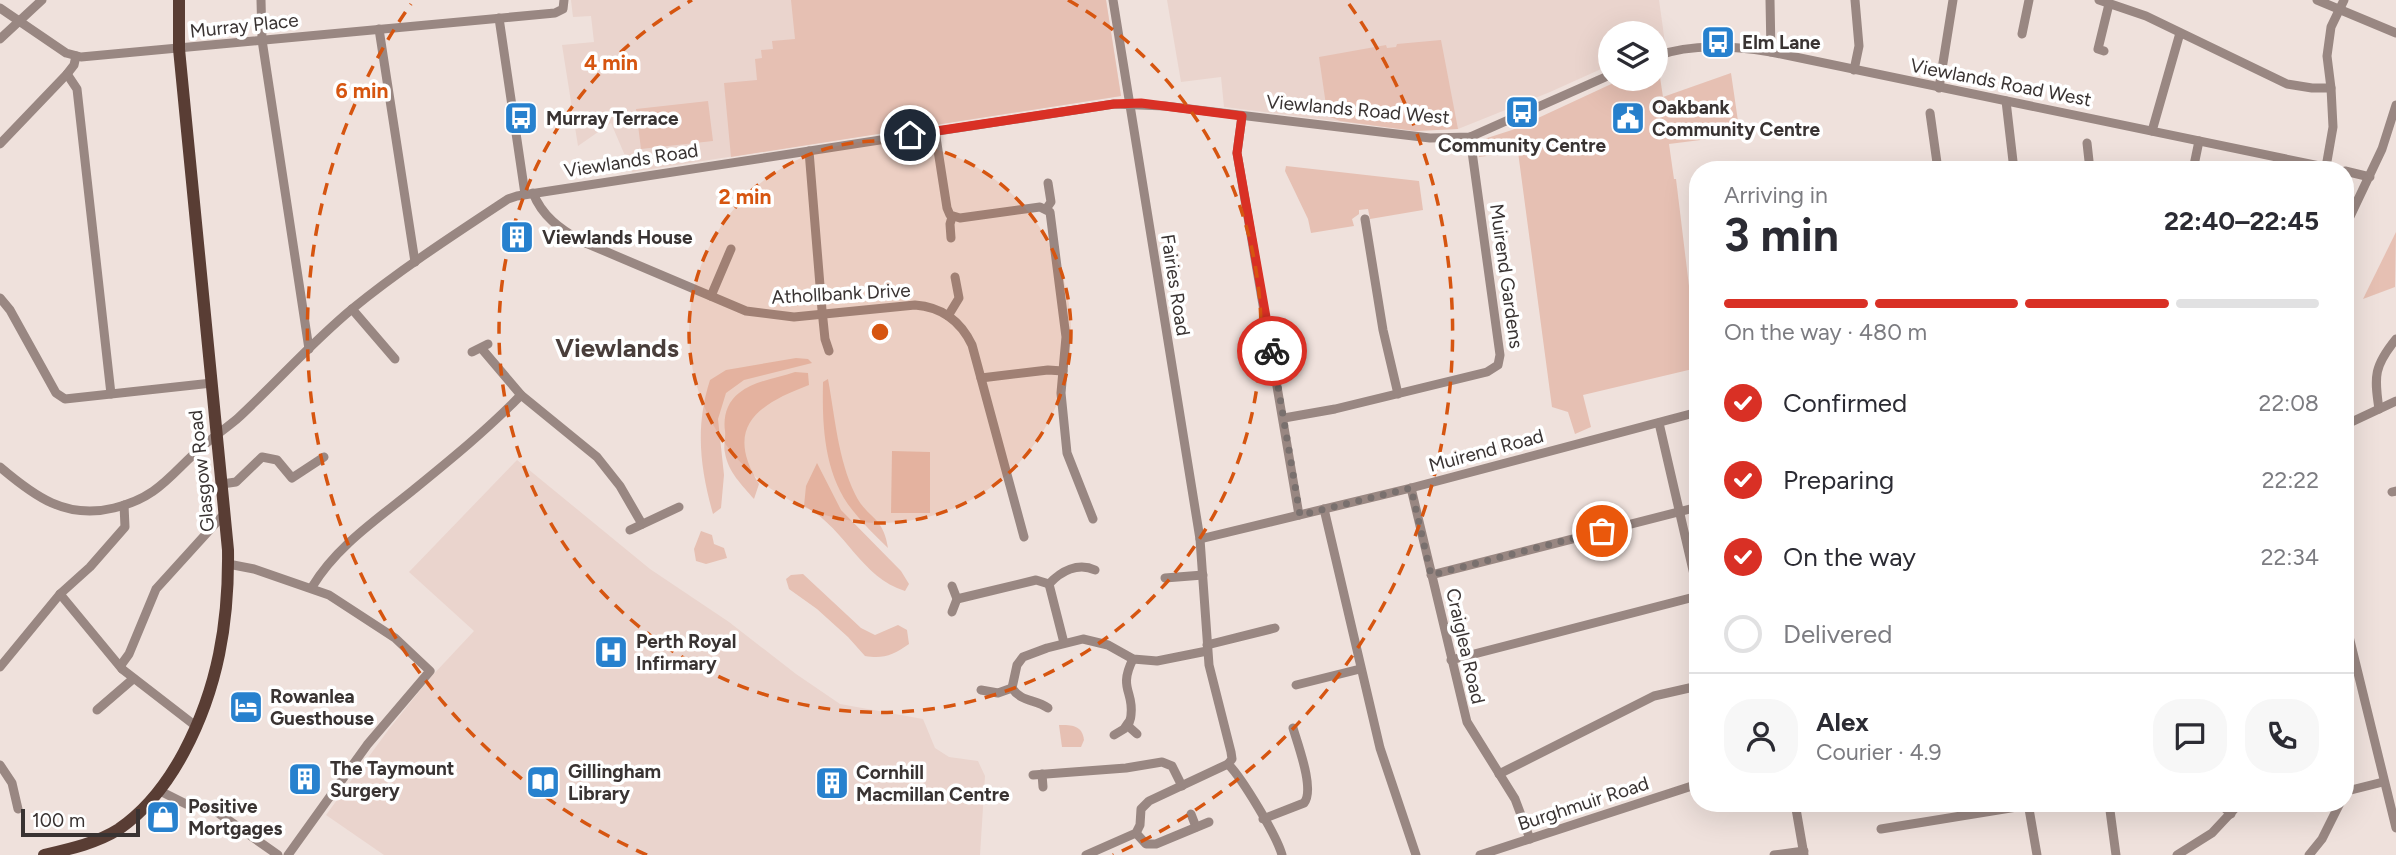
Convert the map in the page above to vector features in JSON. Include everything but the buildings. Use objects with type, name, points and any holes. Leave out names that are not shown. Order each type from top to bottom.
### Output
[{"type":"main road","name":"Glasgow Road","points":[[44,855],[95,841],[119,829],[160,791],[197,727],[220,656],[227,600],[225,513],[178,49],[179,0]]},
{"type":"street","points":[[0,39],[42,0]]},
{"type":"street","points":[[261,0],[262,40],[309,349]]},
{"type":"street","name":"Fairies Road","points":[[1113,0],[1200,539],[1207,648],[1217,702],[1231,752],[1232,759],[1228,764],[1236,772],[1263,819],[1273,830],[1282,855]]},
{"type":"street","points":[[1770,0],[1771,52]]},
{"type":"street","points":[[1853,70],[1858,46],[1855,0]]},
{"type":"street","points":[[1939,88],[1953,0]]},
{"type":"street","points":[[2022,33],[2029,0]]},
{"type":"street","points":[[2099,0],[2146,16],[2287,84],[2331,88]]},
{"type":"street","points":[[2317,0],[2342,5],[2396,33]]},
{"type":"street","name":"Murray Place","points":[[76,56],[178,49],[499,18],[555,12],[564,4]]},
{"type":"street","points":[[2098,49],[2109,4]]},
{"type":"street","points":[[2327,161],[2333,127],[2327,56],[2332,27],[2342,5]]},
{"type":"street","points":[[0,8],[76,56],[74,65],[67,74],[0,144]]},
{"type":"street","points":[[499,18],[529,193]]},
{"type":"street","points":[[379,29],[415,262]]},
{"type":"street","points":[[2152,131],[2180,33]]},
{"type":"street","name":"Viewlands Road West","points":[[1668,53],[1708,46],[1771,52],[2297,161]]},
{"type":"street","points":[[67,74],[77,89],[111,394]]},
{"type":"street","name":"Viewlands Road West","points":[[1131,104],[1430,138],[1470,137],[1512,121],[1598,81]]},
{"type":"street","points":[[2006,101],[2013,161]]},
{"type":"street","name":"Viewlands Road","points":[[0,467],[36,496],[60,506],[85,510],[112,509],[144,497],[168,482],[352,309],[415,262],[508,199],[529,193],[935,131],[1114,104],[1131,104]]},
{"type":"street","points":[[2354,209],[2382,149],[2396,106]]},
{"type":"street","points":[[1930,113],[1937,161]]},
{"type":"street","points":[[1242,116],[1237,153],[1300,515]]},
{"type":"street","points":[[935,131],[947,210],[952,217],[1040,207],[1046,209],[1052,218],[1066,330],[1067,348],[1061,393],[1067,453],[1093,519]]},
{"type":"street","name":"Muirend Gardens","points":[[1284,418],[1398,394],[1495,368],[1500,360],[1470,137]]},
{"type":"street","points":[[2195,161],[2199,141]]},
{"type":"street","points":[[2085,149],[2088,161]]},
{"type":"street","points":[[810,151],[822,314],[825,339],[830,351]]},
{"type":"street","points":[[2354,173],[2370,177]]},
{"type":"street","points":[[1046,209],[1051,202],[1048,183]]},
{"type":"street","name":"Athollbank Drive","points":[[529,193],[565,232],[739,309],[794,317],[915,305],[933,308],[948,316]]},
{"type":"street","points":[[951,238],[952,217]]},
{"type":"street","points":[[1365,219],[1383,330],[1398,394]]},
{"type":"street","points":[[711,296],[731,249]]},
{"type":"street","points":[[955,276],[960,298],[948,316],[959,324],[968,337],[1024,537]]},
{"type":"street","points":[[0,298],[10,310],[56,393],[65,399],[212,383]]},
{"type":"street","points":[[352,309],[395,359]]},
{"type":"street","points":[[2379,409],[2375,381],[2377,371],[2382,357],[2396,339]]},
{"type":"street","points":[[481,348],[521,396],[597,457],[620,486],[642,524]]},
{"type":"street","points":[[981,378],[1048,370],[1063,371]]},
{"type":"street","points":[[312,587],[347,545],[470,444],[521,396]]},
{"type":"street","points":[[2354,421],[2396,401]]},
{"type":"street","name":"Muirend Road","points":[[1200,539],[1411,488],[1689,415]]},
{"type":"street","points":[[1659,423],[1689,555]]},
{"type":"street","points":[[222,484],[236,482],[262,457],[277,460],[292,478],[324,457]]},
{"type":"street","name":"Craiglea Road","points":[[1411,488],[1467,722],[1515,799],[1530,839]]},
{"type":"street","points":[[0,667],[60,594],[90,567],[125,527],[124,505]]},
{"type":"street","points":[[630,530],[679,507]]},
{"type":"street","points":[[1324,509],[1380,748],[1416,855]]},
{"type":"street","points":[[1431,575],[1689,509]]},
{"type":"street","points":[[122,669],[121,665],[129,654],[156,589],[225,513]]},
{"type":"street","points":[[228,564],[254,569],[329,595],[395,638],[430,671],[362,751],[288,855]]},
{"type":"street","points":[[1049,584],[1065,571],[1085,567],[1095,570]]},
{"type":"street","points":[[1165,578],[1203,575]]},
{"type":"street","points":[[957,599],[1036,580],[1049,584]]},
{"type":"street","points":[[1049,584],[1064,643]]},
{"type":"street","points":[[952,586],[957,599],[953,612]]},
{"type":"street","points":[[60,594],[122,669],[197,727]]},
{"type":"street","points":[[1451,660],[1689,596]]},
{"type":"street","points":[[1012,688],[1017,665],[1023,657],[1064,643],[1087,639],[1108,645],[1133,659],[1157,661],[1275,628]]},
{"type":"street","points":[[2354,658],[2396,828]]},
{"type":"street","points":[[1114,735],[1124,729],[1131,716],[1126,676],[1133,659]]},
{"type":"street","points":[[1296,685],[1360,669]]},
{"type":"street","points":[[97,709],[133,679]]},
{"type":"street","points":[[981,690],[998,692],[1012,688]]},
{"type":"street","points":[[1012,688],[1023,699],[1036,701],[1048,708]]},
{"type":"street","points":[[1499,774],[1654,696],[1689,688]]},
{"type":"street","points":[[1128,723],[1129,728],[1137,734]]},
{"type":"street","points":[[1263,819],[1308,799],[1303,761],[1293,728]]},
{"type":"street","points":[[1043,788],[1037,774],[1126,768],[1162,761],[1172,766],[1182,786]]},
{"type":"street","points":[[1086,855],[1096,853],[1136,833],[1143,806],[1228,764]]},
{"type":"street","points":[[1,768],[12,783],[18,809]]},
{"type":"street","points":[[2354,790],[2383,782]]},
{"type":"street","name":"Burghmuir Road","points":[[1480,855],[1689,787]]},
{"type":"street","points":[[160,791],[186,804],[214,810],[278,855]]},
{"type":"street","points":[[1774,855],[1804,853],[1797,812]]},
{"type":"street","points":[[1881,829],[1982,812]]},
{"type":"street","points":[[2030,812],[2037,855]]},
{"type":"street","points":[[2110,812],[2116,855]]},
{"type":"street","points":[[2309,855],[2322,839],[2336,812]]},
{"type":"street","points":[[1191,814],[1196,827]]},
{"type":"street","points":[[2177,855],[2212,833],[2231,814]]},
{"type":"street","points":[[1136,833],[1146,844],[1153,845],[1209,822]]},
{"type":"shaded area","points":[[571,0],[1106,0],[1121,96],[632,172],[611,123],[578,146],[562,45],[594,42],[591,16],[573,17]]},
{"type":"shaded area","points":[[791,0],[1106,0],[1121,96],[731,157],[724,83],[757,80],[755,59],[762,58],[761,50],[773,49],[772,41],[795,39]]},
{"type":"shaded area","points":[[1167,0],[1659,0],[1662,21],[1598,21],[1598,70],[1458,129],[1415,131],[1224,107],[1221,77],[1181,82]]},
{"type":"shaded area","points":[[1441,40],[1458,129],[1415,131],[1340,121],[1330,117],[1319,57],[1386,45],[1387,48],[1396,47],[1397,44]]},
{"type":"shaded area","points":[[1731,73],[1740,135],[1669,144],[1689,286],[1689,370],[1583,395],[1591,427],[1575,434],[1568,412],[1552,407],[1518,152],[1479,157],[1478,147],[1484,139],[1512,130],[1598,90],[1662,91],[1663,97]]},
{"type":"shaded area","points":[[708,101],[713,141],[641,149],[636,109]]},
{"type":"shaded area","points":[[1286,166],[1419,181],[1423,210],[1370,219],[1368,209],[1359,210],[1359,214],[1352,219],[1354,226],[1311,233],[1308,219],[1285,171]]},
{"type":"shaded area","points":[[2396,232],[2395,287],[2363,299]]},
{"type":"shaded area","points":[[796,358],[808,359],[812,363],[744,380],[726,393],[718,419],[724,475],[721,508],[713,514],[701,447],[702,414],[710,380],[726,370]]},
{"type":"shaded area","points":[[795,372],[808,373],[809,385],[775,400],[762,409],[746,432],[745,447],[749,464],[759,484],[754,499],[736,478],[727,460],[724,448],[727,410],[731,401],[745,389]]},
{"type":"shaded area","points":[[828,379],[838,438],[849,481],[860,502],[879,523],[888,548],[854,512],[836,483],[824,433],[823,382]]},
{"type":"shaded area","points":[[892,451],[930,452],[930,513],[891,513]]},
{"type":"shaded area","name":"Perth Royal Infirmary","points":[[517,460],[650,569],[729,622],[840,704],[923,719],[935,748],[949,757],[978,761],[985,776],[980,855],[384,855],[326,815],[430,678],[474,631],[409,572]]},
{"type":"shaded area","points":[[817,463],[841,510],[901,571],[909,584],[905,591],[876,575],[831,526],[804,506],[806,486]]},
{"type":"shaded area","points":[[701,531],[712,535],[714,544],[724,548],[727,558],[706,564],[696,561],[694,549]]},
{"type":"shaded area","points":[[803,574],[861,628],[875,635],[898,625],[907,630],[909,644],[888,655],[865,656],[817,609],[789,589],[786,579],[791,575]]},
{"type":"shaded area","points":[[1059,725],[1072,726],[1081,731],[1084,740],[1081,747],[1062,747]]},
{"type":"way so far","points":[[1272,351],[1300,515],[1411,488],[1431,575],[1602,531]]},
{"type":"place","name":"Elm Lane","points":[[1718,42]]},
{"type":"place","name":"Community Centre","points":[[1522,112]]},
{"type":"place","name":"Murray Terrace","points":[[521,118]]},
{"type":"place","name":"Oakbank Community Centre","points":[[1628,118]]},
{"type":"place","name":"Viewlands House","points":[[517,237]]},
{"type":"place","name":"Perth Royal Infirmary","points":[[611,652]]},
{"type":"place","name":"Rowanlea Guesthouse","points":[[246,707]]},
{"type":"place","name":"The Taymount Surgery","points":[[305,779]]},
{"type":"place","name":"Gillingham Library","points":[[543,782]]},
{"type":"place","name":"Cornhill Macmillan Centre","points":[[832,783]]},
{"type":"place","name":"Positive Mortgages","points":[[163,817]]},
{"type":"district","name":"Viewlands","points":[[617,348]]},
{"type":"route","points":[[910,135],[1114,104],[1141,103],[1242,116],[1237,153],[1272,351]]}]
